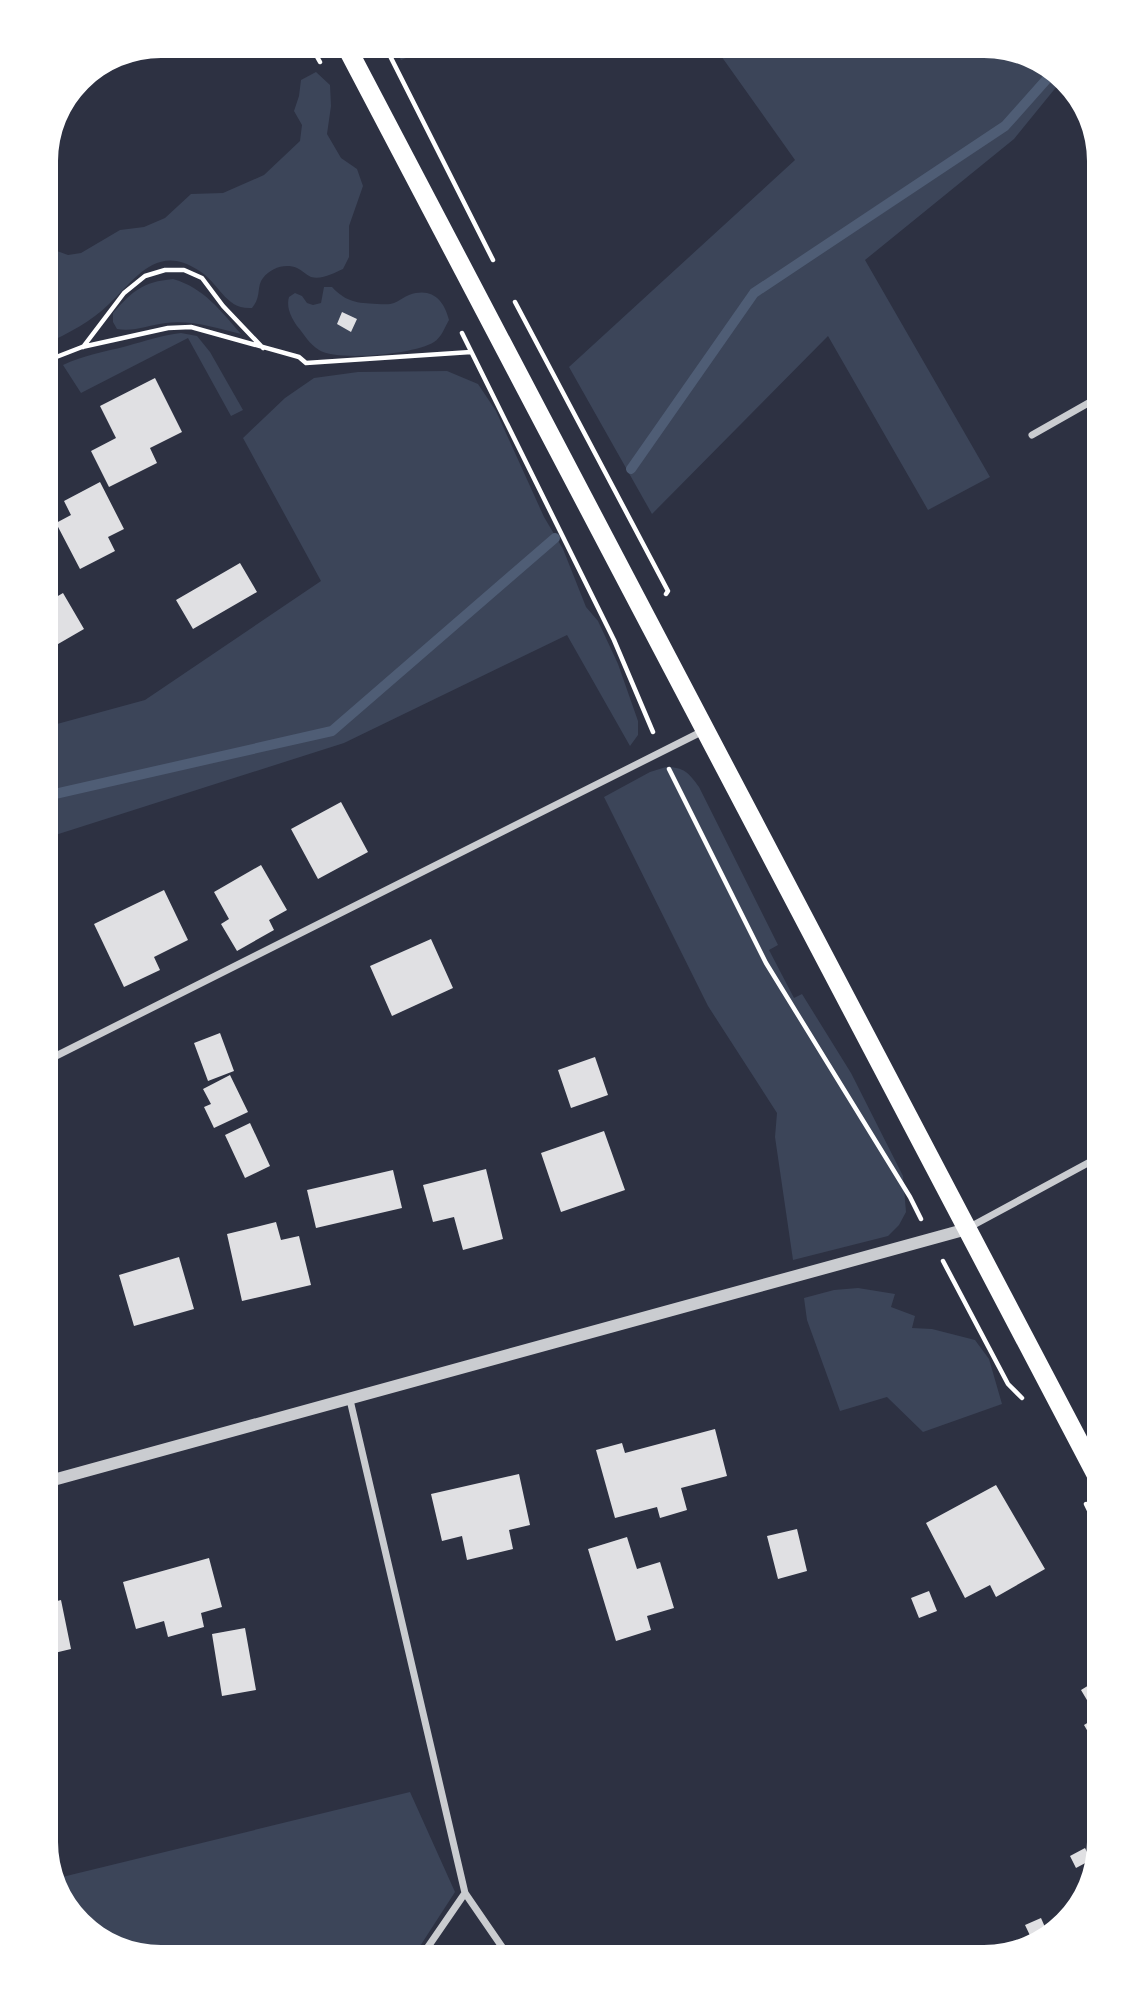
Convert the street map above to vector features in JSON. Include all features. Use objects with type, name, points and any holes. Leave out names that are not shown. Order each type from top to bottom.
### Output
[{"type":"highway","points":[[352,58],[1087,1455]]},
{"type":"street","points":[[1032,435],[1087,404]]},
{"type":"street","points":[[58,1056],[705,729]]},
{"type":"street","points":[[58,1479],[967,1229],[1087,1164]]},
{"type":"street","points":[[350,1400],[465,1893],[501,1945]]},
{"type":"street","points":[[429,1945],[465,1893]]},
{"type":"path","points":[[318,58],[324,70]]},
{"type":"path","points":[[82,347],[124,293],[145,276],[165,270],[184,270],[202,278],[223,306],[264,348]]},
{"type":"path","points":[[58,356],[82,347],[168,328],[191,327],[299,357],[306,363],[471,352]]},
{"type":"path","points":[[460,330],[614,640],[661,752],[766,963],[910,1197],[1008,1384],[1030,1405]]},
{"type":"path","points":[[1083,1498],[1087,1506]]},
{"type":"shaded area","points":[[723,58],[991,58],[1030,68],[1056,87],[1014,139],[865,260],[990,477],[928,510],[828,336],[652,514],[569,367],[795,160]]},
{"type":"shaded area","points":[[316,72],[330,85],[331,106],[327,134],[341,158],[357,169],[363,186],[349,226],[349,257],[343,269],[315,278],[292,267],[274,269],[261,281],[257,300],[252,308],[235,305],[198,270],[183,263],[158,263],[138,276],[95,316],[58,338],[58,251],[68,255],[81,253],[120,230],[144,227],[165,218],[191,194],[223,193],[264,175],[300,141],[302,125],[294,111],[301,80]]},
{"type":"shaded area","points":[[173,279],[203,294],[241,334],[185,323],[117,329],[113,322],[113,313],[126,299],[153,282]]},
{"type":"shaded area","points":[[324,287],[332,287],[352,301],[370,304],[390,304],[417,293],[430,294],[440,301],[449,320],[434,342],[411,350],[359,356],[329,354],[319,350],[307,339],[293,319],[288,304],[289,297],[295,293],[302,296],[307,303],[321,303]]},
{"type":"shaded area","points":[[181,333],[197,336],[210,352],[243,410],[231,416],[188,338],[81,393],[63,365],[94,354]]},
{"type":"shaded area","points":[[447,371],[478,384],[496,411],[544,517],[563,549],[586,607],[598,621],[618,664],[638,721],[638,735],[630,746],[567,635],[344,743],[58,834],[58,724],[145,700],[321,581],[243,438],[285,398],[314,378],[358,372]]},
{"type":"shaded area","points":[[666,767],[685,772],[699,787],[778,945],[769,950],[794,998],[802,994],[851,1073],[903,1176],[906,1212],[899,1225],[888,1236],[793,1260],[775,1137],[777,1113],[708,1006],[604,797],[650,772]]},
{"type":"shaded area","points":[[858,1288],[895,1294],[891,1307],[915,1316],[912,1328],[932,1329],[975,1340],[989,1359],[1002,1404],[923,1432],[887,1397],[840,1411],[807,1320],[804,1298],[834,1290]]},
{"type":"shaded area","points":[[410,1792],[455,1892],[421,1945],[154,1945],[115,1935],[93,1920],[75,1899],[64,1877]]},
{"type":"building","points":[[342,312],[357,319],[351,332],[337,324]]},
{"type":"building","points":[[155,378],[182,432],[150,448],[157,463],[109,487],[91,451],[116,438],[100,406]]},
{"type":"building","points":[[100,482],[124,529],[108,537],[115,551],[80,569],[58,527],[58,522],[71,515],[64,501]]},
{"type":"building","points":[[240,563],[257,592],[193,629],[176,600]]},
{"type":"building","points":[[63,593],[84,629],[58,644],[58,596]]},
{"type":"building","points":[[341,802],[368,852],[318,879],[291,829]]},
{"type":"building","points":[[261,865],[287,910],[269,920],[274,930],[237,951],[221,924],[229,919],[214,892]]},
{"type":"building","points":[[164,890],[188,940],[154,957],[160,970],[124,987],[94,924]]},
{"type":"building","points":[[431,939],[453,988],[392,1016],[370,966]]},
{"type":"building","points":[[220,1033],[234,1071],[208,1081],[194,1043]]},
{"type":"building","points":[[595,1057],[608,1095],[571,1108],[558,1070]]},
{"type":"building","points":[[230,1075],[248,1112],[214,1128],[204,1107],[211,1104],[203,1089]]},
{"type":"building","points":[[250,1123],[270,1166],[245,1178],[225,1135]]},
{"type":"building","points":[[604,1131],[625,1190],[561,1212],[541,1153]]},
{"type":"building","points":[[486,1169],[503,1239],[463,1250],[454,1217],[433,1222],[423,1185]]},
{"type":"building","points":[[393,1170],[402,1208],[316,1228],[307,1190]]},
{"type":"building","points":[[276,1222],[281,1240],[299,1236],[311,1285],[242,1301],[227,1234]]},
{"type":"building","points":[[179,1257],[194,1309],[134,1326],[119,1275]]},
{"type":"building","points":[[715,1429],[727,1476],[681,1488],[687,1510],[660,1518],[657,1507],[615,1518],[596,1450],[622,1443],[625,1453]]},
{"type":"building","points":[[519,1474],[530,1525],[509,1530],[513,1549],[467,1560],[462,1536],[442,1541],[431,1494]]},
{"type":"building","points":[[996,1485],[1045,1569],[996,1597],[990,1585],[965,1598],[926,1523]]},
{"type":"building","points":[[797,1529],[807,1571],[778,1579],[767,1536]]},
{"type":"building","points":[[627,1537],[637,1569],[660,1562],[674,1608],[647,1616],[651,1630],[616,1641],[588,1549]]},
{"type":"building","points":[[209,1558],[222,1607],[201,1613],[204,1627],[168,1637],[164,1621],[136,1629],[123,1582]]},
{"type":"building","points":[[929,1591],[937,1611],[919,1618],[911,1598]]},
{"type":"building","points":[[61,1600],[71,1649],[58,1652],[58,1601]]},
{"type":"building","points":[[245,1628],[256,1690],[222,1696],[212,1634]]},
{"type":"building","points":[[1087,1686],[1087,1700],[1081,1690]]},
{"type":"building","points":[[1085,1848],[1086,1851],[1085,1863],[1076,1868],[1070,1856]]},
{"type":"building","points":[[1041,1918],[1044,1925],[1030,1935],[1025,1925]]},
{"type":"waterway","points":[[631,469],[754,293],[1005,126],[1047,79]]},
{"type":"waterway","points":[[58,793],[332,731],[555,538]]}]
